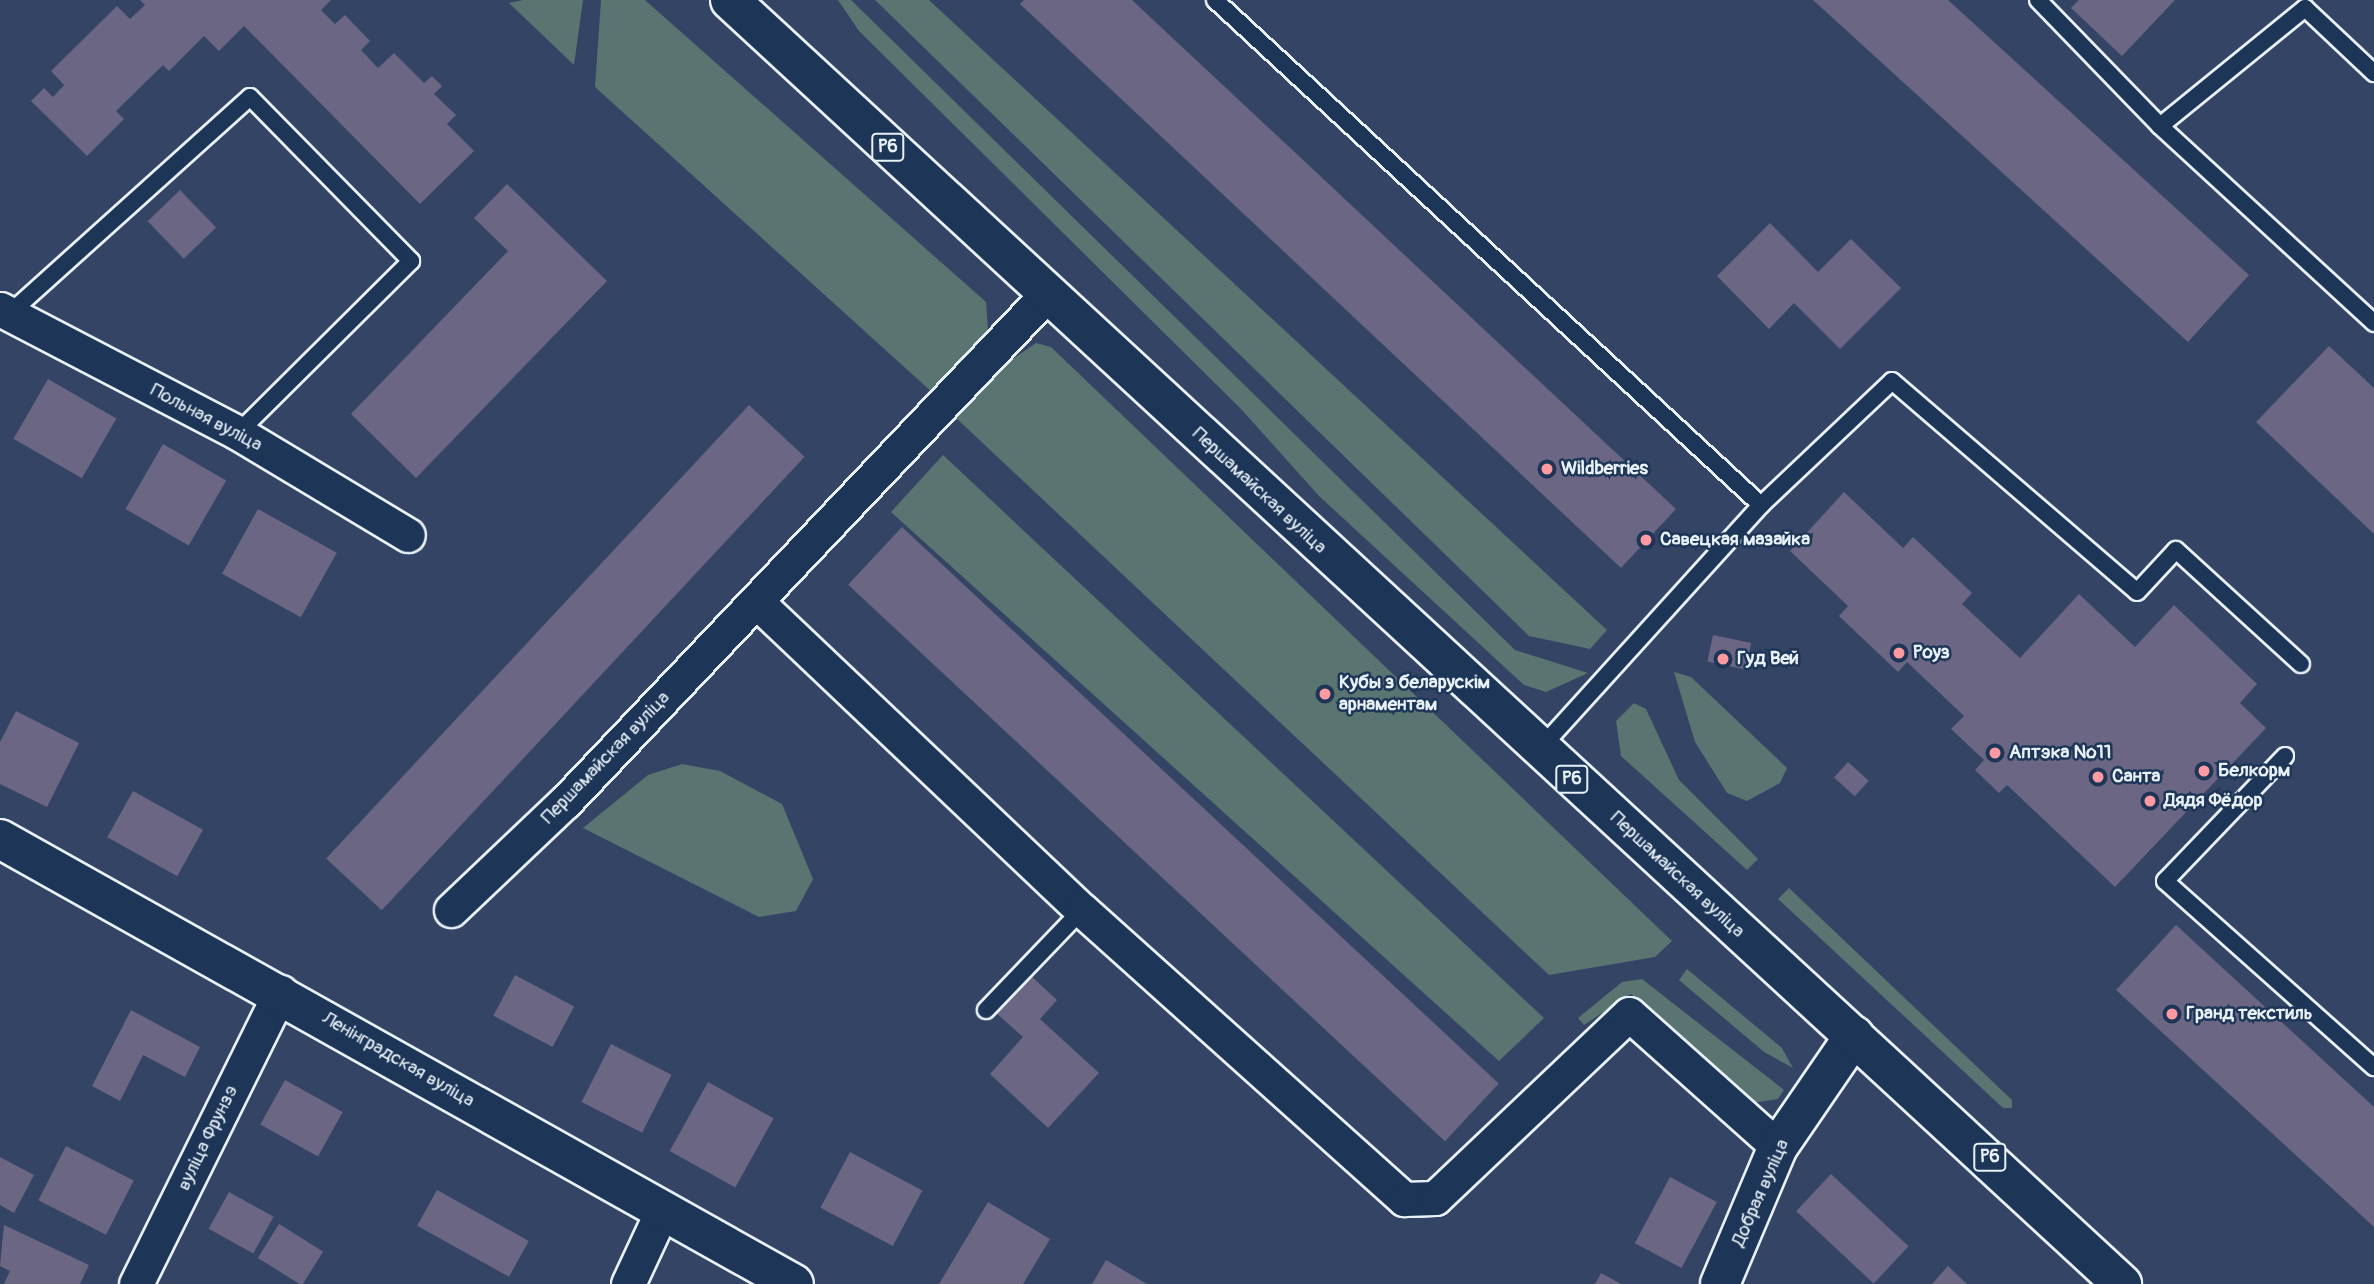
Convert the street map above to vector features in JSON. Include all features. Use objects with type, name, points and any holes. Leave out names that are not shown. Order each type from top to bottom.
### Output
[{"type":"main road","name":"Першамайская вуліца","points":[[730,0],[2122,1284]]},
{"type":"main road","name":"Ленінградская вуліца","points":[[0,839],[280,992],[794,1284]]},
{"type":"main road","name":"Добрая вуліца","points":[[1720,1284],[1778,1147],[1854,1036]]},
{"type":"street","name":"Першамайская вуліца","points":[[451,910],[757,602],[1047,293]]},
{"type":"street","name":"Польная вуліца","points":[[5,312],[238,433],[408,535]]},
{"type":"street","points":[[757,602],[1082,910],[1404,1199],[1435,1198],[1629,1014],[1778,1147]]},
{"type":"street","name":"вуліца Фрунзэ","points":[[136,1284],[280,992]]},
{"type":"street","points":[[628,1284],[662,1211]]},
{"type":"lane","points":[[1215,0],[1761,505]]},
{"type":"lane","points":[[2038,0],[2160,126],[2374,323]]},
{"type":"lane","points":[[2160,126],[2305,8],[2374,72]]},
{"type":"lane","points":[[5,312],[250,97],[411,261],[238,433]]},
{"type":"lane","points":[[1540,749],[1761,505],[1892,382],[2137,592],[2176,550],[2301,664]]},
{"type":"lane","points":[[2285,756],[2165,881],[2374,1068]]},
{"type":"lane","points":[[986,1010],[1082,910]]},
{"type":"green space","points":[[523,0],[583,0],[574,65],[509,3]]},
{"type":"green space","points":[[601,0],[645,0],[986,302],[988,331],[934,394],[595,87]]},
{"type":"green space","points":[[838,0],[851,0],[1515,650],[1588,673],[1546,692],[1524,685],[1319,496],[1241,409],[859,31]]},
{"type":"green space","points":[[875,0],[929,0],[1607,630],[1590,649],[1529,636]]},
{"type":"green space","points":[[1036,343],[1051,347],[1672,941],[1655,957],[1549,975],[955,417],[998,369]]},
{"type":"green space","points":[[943,455],[1544,1018],[1499,1061],[891,512]]},
{"type":"green space","points":[[1674,672],[1691,677],[1787,768],[1780,783],[1747,801],[1727,793],[1695,742]]},
{"type":"green space","points":[[1634,703],[1646,709],[1679,780],[1758,859],[1747,870],[1621,756],[1616,721]]},
{"type":"green space","points":[[682,764],[720,771],[782,804],[813,879],[796,911],[759,917],[583,828],[648,775]]},
{"type":"green space","points":[[1789,888],[2012,1100],[2012,1108],[2003,1108],[1778,899]]},
{"type":"green space","points":[[1687,969],[1782,1048],[1793,1068],[1764,1052],[1679,980]]},
{"type":"green space","points":[[1642,979],[1784,1090],[1778,1099],[1753,1103],[1631,994],[1584,1025],[1578,1018],[1622,982]]},
{"type":"building","points":[[140,0],[331,0],[321,10],[335,24],[345,15],[370,41],[361,50],[378,68],[394,53],[424,83],[432,76],[442,86],[434,94],[456,115],[447,124],[474,151],[420,204],[244,26],[219,51],[204,36],[169,71],[163,65],[116,111],[124,119],[87,156],[31,101],[44,88],[53,97],[64,85],[51,71],[117,6],[130,19],[145,5]]},
{"type":"building","points":[[1024,0],[1132,0],[1676,509],[1621,568],[1020,4]]},
{"type":"building","points":[[1813,0],[1948,0],[2249,275],[2188,342]]},
{"type":"building","points":[[2079,0],[2175,0],[2122,56],[2071,8]]},
{"type":"building","points":[[507,184],[607,281],[416,478],[351,414],[508,251],[474,218]]},
{"type":"building","points":[[180,190],[216,227],[184,259],[148,221]]},
{"type":"building","points":[[1770,223],[1818,272],[1851,239],[1901,288],[1840,349],[1794,303],[1769,329],[1717,276]]},
{"type":"building","points":[[2329,346],[2374,388],[2374,534],[2256,422]]},
{"type":"building","points":[[48,379],[116,418],[82,478],[14,439]]},
{"type":"building","points":[[749,405],[805,457],[382,910],[326,858]]},
{"type":"building","points":[[163,444],[226,480],[189,545],[126,509]]},
{"type":"building","points":[[1844,492],[1903,548],[1913,537],[1972,593],[1962,604],[2020,658],[2079,594],[2135,647],[2174,605],[2257,684],[2240,703],[2266,728],[2115,887],[2007,785],[1999,793],[1975,770],[1984,760],[1951,729],[1964,716],[1907,662],[1898,672],[1839,616],[1848,606],[1790,551]]},
{"type":"building","points":[[258,509],[337,553],[301,617],[222,574]]},
{"type":"building","points":[[902,527],[1499,1084],[1445,1141],[848,585]]},
{"type":"building","points":[[1713,635],[1751,643],[1746,670],[1707,661]]},
{"type":"building","points":[[16,711],[79,743],[47,807],[0,784],[0,742]]},
{"type":"building","points":[[1848,762],[1869,781],[1855,796],[1834,778]]},
{"type":"building","points":[[133,791],[203,830],[177,876],[107,837]]},
{"type":"building","points":[[2176,925],[2374,1107],[2374,1227],[2116,990]]},
{"type":"building","points":[[1029,974],[1057,1000],[1040,1019],[1099,1073],[1048,1128],[990,1074],[1023,1037],[994,1011]]},
{"type":"building","points":[[515,975],[574,1006],[553,1047],[493,1016]]},
{"type":"building","points":[[131,1010],[200,1047],[185,1077],[143,1055],[120,1101],[92,1086]]},
{"type":"building","points":[[611,1044],[672,1075],[642,1133],[581,1102]]},
{"type":"building","points":[[285,1080],[343,1112],[318,1157],[260,1125]]},
{"type":"building","points":[[708,1082],[774,1118],[735,1187],[670,1151]]},
{"type":"building","points":[[66,1146],[134,1181],[106,1235],[38,1200]]},
{"type":"building","points":[[850,1152],[922,1190],[893,1246],[820,1208]]},
{"type":"building","points":[[0,1157],[34,1175],[14,1213],[0,1205]]},
{"type":"building","points":[[1831,1174],[1909,1246],[1874,1284],[1796,1211]]},
{"type":"building","points":[[1670,1177],[1717,1202],[1682,1268],[1635,1243]]},
{"type":"building","points":[[437,1190],[529,1241],[509,1277],[417,1226]]},
{"type":"building","points":[[229,1192],[274,1217],[253,1253],[209,1229]]},
{"type":"building","points":[[988,1202],[1050,1239],[1023,1284],[939,1284]]},
{"type":"building","points":[[279,1224],[323,1252],[303,1284],[258,1258]]},
{"type":"building","points":[[4,1225],[89,1265],[80,1284],[4,1284],[10,1271],[0,1266]]},
{"type":"building","points":[[1106,1260],[1147,1284],[1092,1284]]},
{"type":"building","points":[[1948,1266],[1967,1284],[1932,1284]]},
{"type":"building","points":[[1601,1273],[1621,1284],[1595,1284]]},
{"type":"place","name":"Wildberries","points":[[1547,469]]},
{"type":"place","name":"Савецкая мазайка","points":[[1646,540]]},
{"type":"place","name":"Роуз","points":[[1899,653]]},
{"type":"place","name":"Гуд Вей","points":[[1723,659]]},
{"type":"place","name":"Кубы з беларускім арнаментам","points":[[1325,694]]},
{"type":"place","name":"Аптэка №11","points":[[1995,753]]},
{"type":"place","name":"Белкорм","points":[[2204,771]]},
{"type":"place","name":"Санта","points":[[2098,777]]},
{"type":"place","name":"Дядя Фёдор","points":[[2150,801]]},
{"type":"place","name":"Гранд текстиль","points":[[2172,1014]]}]
